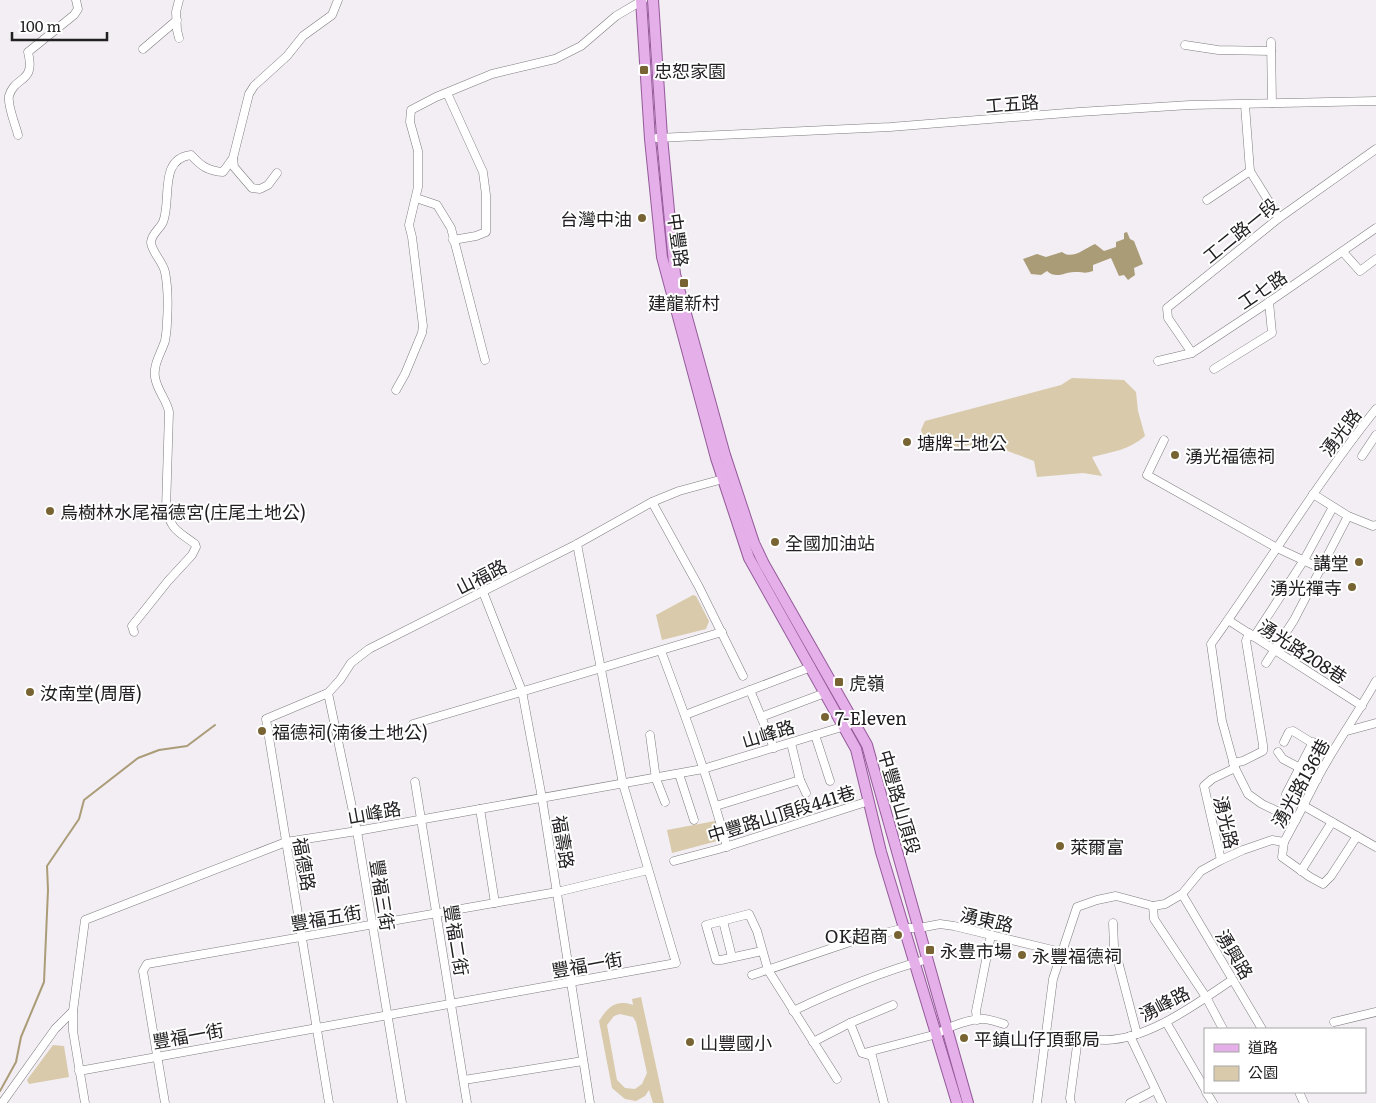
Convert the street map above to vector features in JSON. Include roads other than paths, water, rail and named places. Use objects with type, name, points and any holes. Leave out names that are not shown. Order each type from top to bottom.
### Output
[{"type":"main road","name":"中豐路","points":[[653,0],[666,233],[662,257],[727,476]]},
{"type":"main road","name":"中豐路","points":[[642,1],[650,139],[666,233]]},
{"type":"main road","name":"中豐路山頂段","points":[[727,476],[749,558],[856,749],[882,852],[957,1103]]},
{"type":"main road","name":"中豐路山頂段","points":[[727,476],[764,564],[867,745],[968,1103]]},
{"type":"street","points":[[18,135],[9,96],[13,89],[26,78],[30,60],[28,52],[74,15],[78,9],[76,0]]},
{"type":"street","points":[[179,0],[177,20],[179,38]]},
{"type":"street","points":[[277,173],[268,185],[260,189],[252,188],[234,167],[233,158],[249,94],[254,86],[287,56],[303,36],[332,15],[338,0]]},
{"type":"street","points":[[396,390],[405,374],[422,333],[423,326],[414,246],[409,225],[418,186],[418,151],[410,122],[411,110],[436,97],[492,74],[555,59],[572,51],[581,46],[616,16],[642,1]]},
{"type":"street","points":[[143,49],[177,20]]},
{"type":"street","points":[[1271,42],[1272,103]]},
{"type":"street","points":[[1185,45],[1218,50],[1271,51]]},
{"type":"street","points":[[447,93],[483,172],[486,195],[486,232],[476,236],[453,240]]},
{"type":"street","name":"工五路","points":[[650,139],[890,127],[1078,112],[1376,100]]},
{"type":"street","points":[[1245,104],[1250,171],[1279,218]]},
{"type":"street","name":"工二路一段","points":[[1192,353],[1168,318],[1168,308],[1279,218],[1376,150]]},
{"type":"street","points":[[134,632],[132,626],[196,548],[195,544],[173,528],[166,509],[169,412],[168,406],[158,388],[155,375],[157,361],[165,340],[167,321],[166,279],[160,259],[153,250],[151,243],[155,232],[162,222],[166,207],[170,171],[174,162],[184,156],[191,155],[202,166],[211,171],[223,172],[233,158]]},
{"type":"street","points":[[1207,200],[1250,171]]},
{"type":"street","points":[[416,198],[437,205],[451,228],[485,360]]},
{"type":"street","name":"工七路","points":[[1158,361],[1192,353],[1344,252],[1376,228]]},
{"type":"street","points":[[1344,252],[1360,271],[1376,259]]},
{"type":"street","points":[[1214,369],[1272,333],[1269,302]]},
{"type":"street","name":"湧光路","points":[[1153,906],[1165,904],[1182,894],[1201,871],[1221,860],[1204,786],[1234,766],[1222,721],[1211,644],[1313,494],[1376,409]]},
{"type":"street","points":[[1362,456],[1376,434],[1364,424]]},
{"type":"street","points":[[1164,440],[1147,475],[1277,548],[1322,569]]},
{"type":"street","name":"山福路","points":[[266,719],[328,693],[340,680],[350,663],[358,656],[577,544],[652,502],[679,491],[727,476]]},
{"type":"street","points":[[1313,494],[1348,516],[1376,525]]},
{"type":"street","points":[[652,502],[722,632],[742,676]]},
{"type":"street","points":[[1296,820],[1262,804],[1248,794],[1234,766],[1263,751],[1264,745],[1246,642],[1274,607],[1304,560],[1333,507]]},
{"type":"street","points":[[1266,663],[1294,620],[1348,516]]},
{"type":"street","name":"豐福一街","points":[[79,1071],[676,963],[623,784],[577,544]]},
{"type":"street","name":"福壽路","points":[[483,592],[522,691],[542,798],[590,1103]]},
{"type":"street","name":"湧光路208巷","points":[[1228,620],[1362,706]]},
{"type":"street","points":[[413,724],[722,632]]},
{"type":"street","points":[[661,650],[716,806],[727,847]]},
{"type":"street","points":[[685,715],[811,667]]},
{"type":"street","name":"湧光路136巷","points":[[1221,860],[1272,840],[1284,842],[1317,780],[1376,681]]},
{"type":"street","points":[[750,690],[774,748]]},
{"type":"street","name":"豐福三街","points":[[328,693],[358,831],[402,1103]]},
{"type":"street","points":[[761,717],[825,694]]},
{"type":"street","name":"福德路","points":[[266,719],[329,1103]]},
{"type":"street","name":"山峰路","points":[[85,1103],[73,1031],[73,1011],[85,920],[286,842],[702,770],[855,722]]},
{"type":"street","points":[[1347,731],[1376,723]]},
{"type":"street","points":[[1284,742],[1289,732],[1292,731],[1322,749]]},
{"type":"street","points":[[815,735],[830,781]]},
{"type":"street","points":[[650,736],[656,779],[665,802]]},
{"type":"street","points":[[790,742],[800,780],[806,793]]},
{"type":"street","points":[[1286,794],[1313,742]]},
{"type":"street","points":[[1278,752],[1283,759],[1317,780]]},
{"type":"street","points":[[678,774],[694,820]]},
{"type":"street","points":[[716,806],[800,780]]},
{"type":"street","name":"豐福二街","points":[[415,782],[438,914],[467,1103]]},
{"type":"street","name":"中豐路山頂段441巷","points":[[674,861],[727,847],[869,802]]},
{"type":"street","points":[[1304,806],[1376,847]]},
{"type":"street","points":[[480,809],[495,903]]},
{"type":"street","points":[[1301,871],[1332,822]]},
{"type":"street","points":[[1284,842],[1282,857],[1323,884],[1331,876],[1357,836]]},
{"type":"street","name":"豐福五街","points":[[165,1103],[143,971],[147,964],[557,892],[648,870]]},
{"type":"street","name":"湧興路","points":[[1182,894],[1261,1028]]},
{"type":"street","points":[[1037,1103],[1040,1093],[1045,1034],[1053,979],[1077,907],[1116,896],[1153,906],[1154,920],[1206,997],[1222,1028]]},
{"type":"street","points":[[762,951],[716,960],[706,926],[749,914],[757,931],[768,970],[837,1079]]},
{"type":"street","points":[[723,921],[732,957]]},
{"type":"street","points":[[1113,923],[1114,946],[1134,1035],[1155,1090],[1162,1103]]},
{"type":"street","name":"湧東路","points":[[752,975],[856,940],[905,928],[919,928],[940,924],[1062,952]]},
{"type":"street","points":[[977,1020],[976,1011],[991,935]]},
{"type":"street","points":[[793,1011],[834,991],[876,974],[928,959]]},
{"type":"street","name":"湧峰路","points":[[1045,1034],[1105,1040],[1134,1035],[1156,1028],[1232,980]]},
{"type":"street","points":[[813,1042],[850,1023],[893,1005]]},
{"type":"street","points":[[2,1103],[55,1029],[73,1011]]},
{"type":"street","points":[[1334,1022],[1376,1012]]},
{"type":"street","points":[[864,1053],[936,1034],[947,1027],[977,1020],[984,1019],[1004,1024]]},
{"type":"street","points":[[1166,1022],[1204,1087]]},
{"type":"street","points":[[850,1023],[862,1053],[872,1056],[884,1103]]},
{"type":"street","points":[[1071,1103],[1070,1098],[1078,1038]]},
{"type":"street","points":[[464,1080],[583,1061]]},
{"type":"street","points":[[1130,1103],[1155,1090]]},
{"type":"waterway","points":[[0,1091],[16,1062],[21,1037],[44,982],[48,890],[47,866],[79,819],[84,800],[138,758],[159,750],[187,746],[215,725]]},
{"type":"place","name":"忠恕家園","points":[[644,70]]},
{"type":"place","name":"台灣中油","points":[[642,218]]},
{"type":"place","name":"建龍新村","points":[[684,283]]},
{"type":"place","name":"塘牌土地公","points":[[907,442]]},
{"type":"place","name":"湧光福德祠","points":[[1175,455]]},
{"type":"place","name":"烏樹林水尾福德宮(庄尾土地公)","points":[[50,511]]},
{"type":"place","name":"全國加油站","points":[[775,542]]},
{"type":"place","name":"講堂","points":[[1359,562]]},
{"type":"place","name":"湧光禪寺","points":[[1352,587]]},
{"type":"place","name":"虎嶺","points":[[839,682]]},
{"type":"place","name":"汝南堂(周厝)","points":[[30,692]]},
{"type":"place","name":"7-Eleven","points":[[825,717]]},
{"type":"place","name":"福德祠(湳後土地公)","points":[[262,731]]},
{"type":"place","name":"萊爾富","points":[[1060,846]]},
{"type":"place","name":"OK超商","points":[[898,935]]},
{"type":"place","name":"永豊市場","points":[[930,950]]},
{"type":"place","name":"永豐福德祠","points":[[1022,955]]},
{"type":"place","name":"平鎮山仔頂郵局","points":[[964,1038]]},
{"type":"place","name":"山豐國小","points":[[690,1042]]}]
